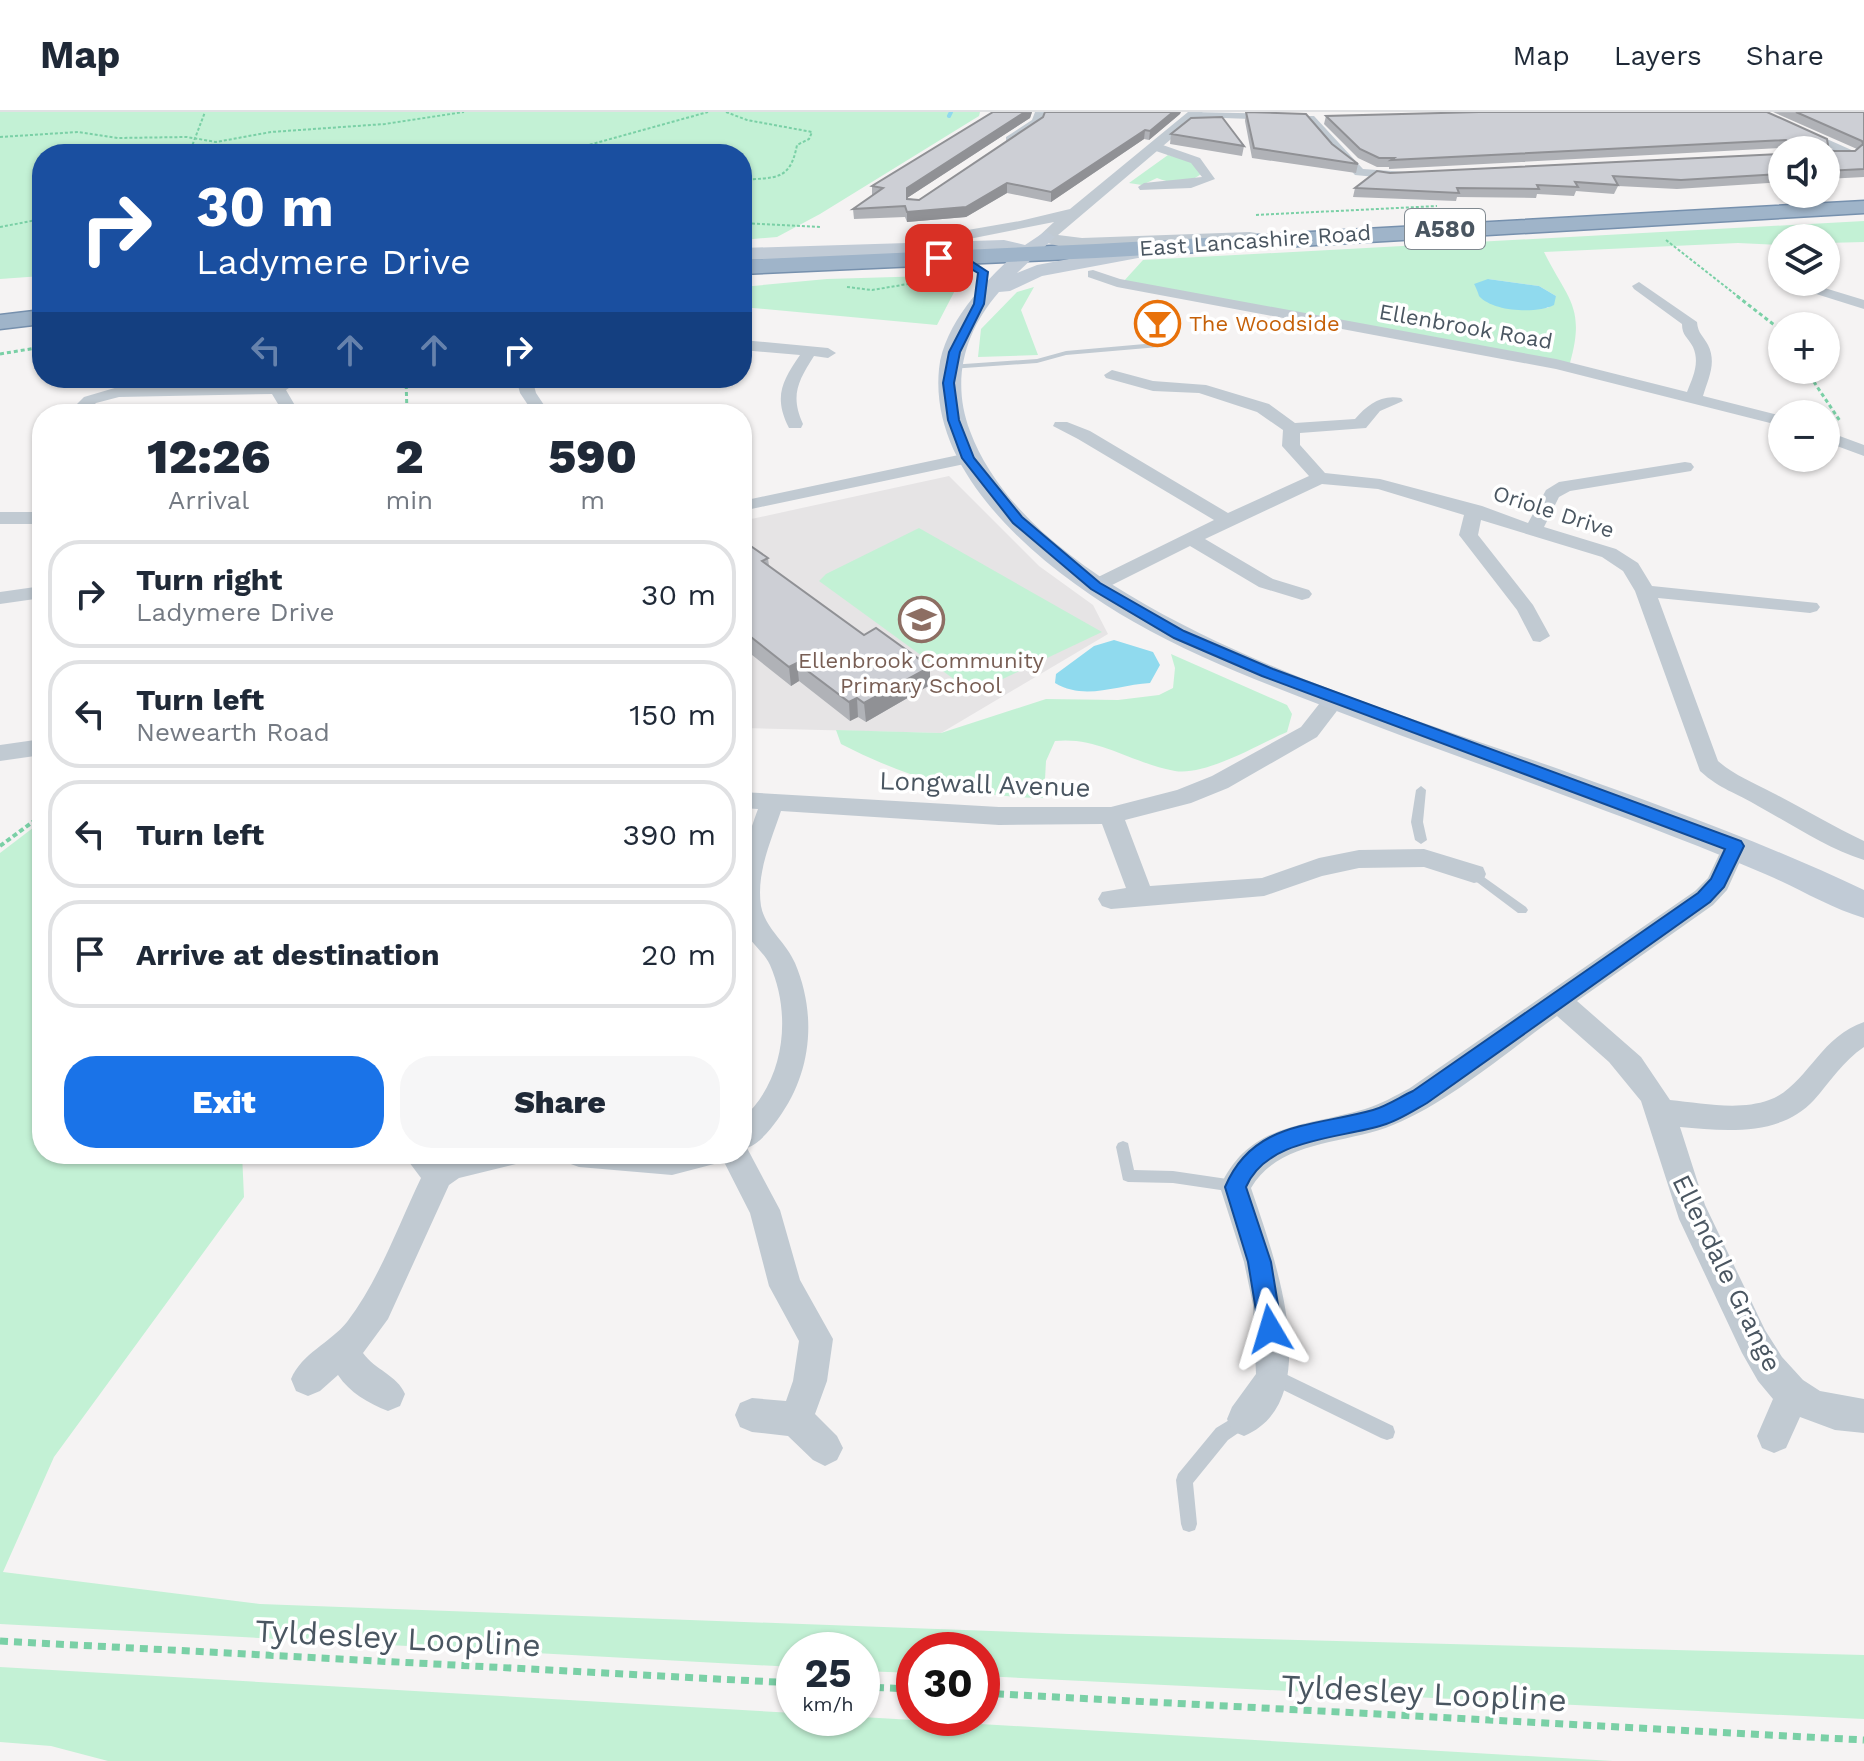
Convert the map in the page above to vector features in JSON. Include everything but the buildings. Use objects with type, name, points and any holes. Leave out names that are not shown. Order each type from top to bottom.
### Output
[{"type":"highway","name":"East Lancashire Road","points":[[752,266],[1130,231],[1864,197]]},
{"type":"highway","name":"East Lancashire Road","points":[[752,254],[939,249],[1026,253],[1864,207]]},
{"type":"highway","points":[[0,310],[32,307]]},
{"type":"highway","points":[[0,322],[32,318]]},
{"type":"main road","points":[[979,304],[1026,253],[1046,237]]},
{"type":"main road","points":[[752,254],[1004,246],[1014,246],[1026,253]]},
{"type":"main road","points":[[979,304],[1009,283],[1037,271],[1171,246]]},
{"type":"main road","points":[[939,249],[981,269],[984,280],[979,304],[950,367],[953,420],[968,458],[1017,520],[1095,586],[1179,634],[1335,699],[1735,846],[1864,905]]},
{"type":"street","points":[[999,147],[1037,122],[1041,112]]},
{"type":"street","points":[[1756,112],[1850,152]]},
{"type":"street","points":[[1046,237],[1088,218],[1157,147],[1196,113],[1316,118],[1359,172],[1392,176],[1425,175]]},
{"type":"street","points":[[1144,187],[1191,184],[1209,179],[1206,166],[1197,159],[1157,147]]},
{"type":"street","points":[[1840,152],[1864,151]]},
{"type":"street","points":[[939,249],[1021,226],[1088,218],[1130,231]]},
{"type":"street","points":[[1046,237],[1066,243],[1082,243],[1321,235]]},
{"type":"street","name":"Ellenbrook Road","points":[[1093,274],[1117,283],[1556,364],[1768,417]]},
{"type":"street","points":[[1639,286],[1661,295],[1689,322],[1690,334],[1700,345],[1705,364],[1694,397]]},
{"type":"street","points":[[1830,296],[1844,303],[1864,305]]},
{"type":"street","points":[[752,346],[828,353]]},
{"type":"street","points":[[796,426],[784,403],[787,385],[810,351]]},
{"type":"street","points":[[1112,375],[1153,386],[1200,388],[1263,408],[1291,428],[1360,424],[1374,407],[1395,401]]},
{"type":"street","points":[[86,404],[118,392],[277,389],[286,404]]},
{"type":"street","points":[[1061,426],[1084,435],[1228,521]]},
{"type":"street","points":[[1095,586],[1320,478],[1291,446],[1291,428]]},
{"type":"street","points":[[1840,442],[1859,449]]},
{"type":"street","points":[[752,504],[968,458]]},
{"type":"street","points":[[1534,528],[1557,490],[1652,466],[1685,467]]},
{"type":"street","name":"Oriole Drive","points":[[1320,478],[1380,484],[1475,510],[1609,553],[1631,567],[1645,591],[1708,765],[1727,782],[1864,851]]},
{"type":"street","points":[[1475,510],[1468,535],[1526,609],[1540,636]]},
{"type":"street","points":[[0,518],[32,518]]},
{"type":"street","points":[[1191,539],[1266,583],[1302,594]]},
{"type":"street","points":[[1645,591],[1810,607]]},
{"type":"street","points":[[0,598],[32,593]]},
{"type":"street","name":"Longwall Avenue","points":[[752,801],[999,816],[1111,815],[1183,797],[1220,782],[1309,732],[1335,699]]},
{"type":"street","points":[[0,753],[32,748]]},
{"type":"street","points":[[752,868],[772,802]]},
{"type":"street","points":[[1111,815],[1142,898]]},
{"type":"street","points":[[1244,1419],[1264,1394],[1273,1376],[1269,1305],[1260,1262],[1235,1187],[1242,1171],[1274,1144],[1381,1117],[1420,1097],[1704,898],[1718,883],[1735,846]]},
{"type":"street","points":[[1111,899],[1264,887],[1319,867],[1422,849],[1474,874]]},
{"type":"street","points":[[752,920],[779,956],[792,985],[796,1015],[788,1077],[777,1102],[752,1130]]},
{"type":"street","name":"Ellendale Grange","points":[[1556,999],[1637,1073],[1661,1112],[1688,1204],[1757,1346],[1776,1378],[1793,1394],[1830,1412],[1864,1416]]},
{"type":"street","points":[[1661,1112],[1722,1117],[1754,1116],[1779,1110],[1793,1101],[1835,1051],[1864,1033]]},
{"type":"street","points":[[308,1379],[356,1337],[376,1308],[419,1215],[428,1164],[462,1164]]},
{"type":"street","points":[[740,1164],[769,1222],[785,1286],[816,1339],[810,1381],[796,1419]]},
{"type":"street","points":[[340,1350],[360,1378],[388,1394]]},
{"type":"street","name":"Ellendale Grange","points":[[1774,1436],[1793,1394]]},
{"type":"street","points":[[752,1415],[796,1419],[825,1448]]},
{"type":"lane","points":[[950,367],[1037,361],[1066,353],[1156,345]]},
{"type":"lane","points":[[1421,790],[1417,822],[1422,849]]},
{"type":"lane","points":[[1474,874],[1522,910]]},
{"type":"lane","points":[[1123,1147],[1128,1176],[1173,1177],[1235,1187]]},
{"type":"lane","points":[[1273,1376],[1387,1432]]},
{"type":"lane","points":[[1189,1524],[1184,1480],[1222,1434],[1244,1419]]},
{"type":"path","points":[[193,144],[205,112]]},
{"type":"path","points":[[0,137],[78,132],[118,138],[223,141],[271,132],[385,124],[464,112]]},
{"type":"path","points":[[592,144],[708,112]]},
{"type":"path","points":[[726,112],[747,120],[812,132],[809,139],[797,145],[793,165],[788,169],[752,179]]},
{"type":"path","points":[[0,227],[32,221]]},
{"type":"path","points":[[1664,238],[1768,320]]},
{"type":"path","points":[[0,354],[32,349]]},
{"type":"path","points":[[1816,384],[1859,449]]},
{"type":"path","points":[[0,846],[32,822]]},
{"type":"path","name":"Tyldesley Loopline","points":[[0,1641],[776,1682]]},
{"type":"path","name":"Tyldesley Loopline","points":[[1000,1694],[1864,1740]]},
{"type":"shaded area","name":"Ellenbrook Community Primary School","points":[[949,476],[1039,566],[1093,605],[1108,634],[941,733],[752,728],[752,519]]},
{"type":"green space","points":[[0,112],[980,112],[979,116],[820,214],[777,237],[752,239],[752,144],[32,144],[32,277],[0,279]]},
{"type":"green space","points":[[1168,155],[1195,162],[1201,174],[1179,182],[1157,178],[1142,185],[1129,183]]},
{"type":"green space","points":[[1864,221],[1864,242],[1840,243],[1840,224],[1809,224]]},
{"type":"green space","points":[[1768,226],[1768,244],[1544,252],[1567,293],[1575,315],[1570,363],[1123,282],[1143,260]],"holes":[[[1488,279],[1539,286],[1556,296],[1548,308],[1513,309]]]},
{"type":"green space","points":[[963,275],[937,325],[752,308],[752,286],[827,279]]},
{"type":"green space","points":[[1034,287],[1021,310],[1038,355],[978,357],[981,329],[1017,292]]},
{"type":"green space","points":[[919,528],[1102,632],[973,693],[819,581],[826,574]]},
{"type":"green space","points":[[1171,654],[1287,705],[1292,714],[1287,732],[1217,764],[1188,771],[1160,767],[1101,746],[1055,741],[1046,761],[1044,798],[965,790],[914,776],[841,744],[836,730],[941,733],[1046,699],[1118,700],[1159,695],[1173,688],[1175,668]]},
{"type":"green space","points":[[32,829],[32,1164],[242,1164],[244,1197],[54,1457],[3,1572],[260,1604],[1069,1634],[1864,1655],[1864,1719],[1000,1677],[1000,1632],[896,1632],[896,1672],[880,1672],[880,1632],[776,1632],[776,1666],[0,1624],[0,853]]},
{"type":"green space","points":[[0,1667],[776,1712],[776,1736],[880,1736],[880,1718],[896,1719],[896,1736],[1000,1736],[1000,1725],[1613,1761],[108,1761],[51,1746],[0,1742]]},
{"type":"water","points":[[1488,279],[1539,286],[1556,296],[1554,305],[1526,310],[1494,305],[1479,296],[1474,284]]},
{"type":"water","points":[[1114,640],[1153,652],[1160,665],[1150,683],[1078,691],[1055,683],[1056,674],[1094,646]]},
{"type":"waterway","points":[[949,116],[951,112]]},
{"type":"place","name":"The Woodside","points":[[1158,323]]},
{"type":"place","name":"Ellenbrook Community Primary School","points":[[921,619]]},
{"type":"route","points":[[939,258],[964,261],[983,272],[979,304],[954,352],[950,367],[953,420],[968,458],[1017,520],[1095,586],[1179,634],[1268,673],[1735,846],[1718,883],[1704,898],[1420,1097],[1381,1117],[1274,1144],[1255,1157],[1242,1171],[1235,1187],[1260,1262],[1269,1305],[1270,1329]]}]
